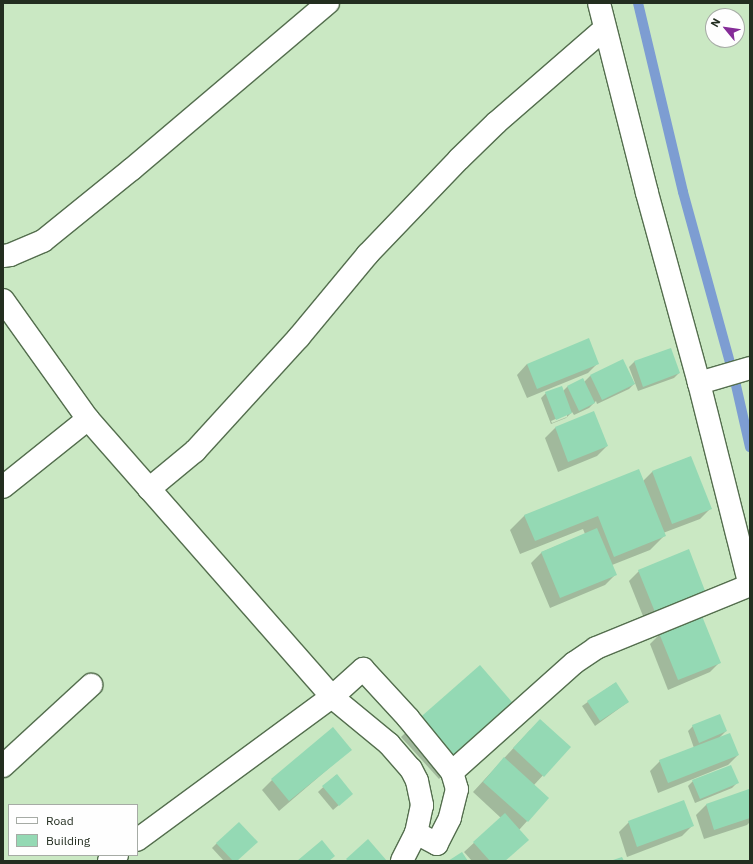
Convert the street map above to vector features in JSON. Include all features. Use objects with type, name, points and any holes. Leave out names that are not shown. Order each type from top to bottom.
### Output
[{"type":"street","points":[[3,256],[10,255],[43,241],[132,169],[328,3]]},
{"type":"street","points":[[452,772],[574,663],[596,648],[750,585],[699,383],[646,194],[604,30],[599,3]]},
{"type":"street","points":[[149,489],[195,452],[299,337],[367,255],[459,159],[496,123],[604,30]]},
{"type":"street","points":[[3,300],[88,419],[332,697],[390,744],[411,769],[417,781],[422,805],[416,833],[402,861]]},
{"type":"street","points":[[699,383],[750,368]]},
{"type":"street","points":[[3,487],[88,419]]},
{"type":"street","points":[[138,839],[332,697],[363,669],[408,718],[452,772],[457,789],[450,818],[437,844],[416,833]]},
{"type":"street","points":[[3,766],[91,685]]},
{"type":"building","points":[[589,338],[599,364],[537,389],[527,364]]},
{"type":"building","points":[[671,348],[680,373],[643,387],[634,361]]},
{"type":"building","points":[[623,359],[635,384],[602,400],[590,375]]},
{"type":"building","points":[[583,378],[595,403],[579,411],[567,386]]},
{"type":"building","points":[[562,386],[572,413],[556,420],[545,392]]},
{"type":"building","points":[[594,411],[608,446],[568,462],[555,427]]},
{"type":"building","points":[[691,456],[712,509],[672,524],[652,471]]},
{"type":"building","points":[[639,469],[666,536],[614,557],[598,516],[535,541],[524,515]]},
{"type":"building","points":[[597,528],[617,575],[560,598],[541,552]]},
{"type":"building","points":[[689,549],[707,596],[657,617],[638,570]]},
{"type":"building","points":[[702,616],[721,663],[678,680],[659,633]]},
{"type":"building","points":[[480,665],[518,709],[454,766],[415,722]]},
{"type":"building","points":[[616,682],[629,702],[600,721],[587,701]]},
{"type":"building","points":[[720,714],[727,731],[699,743],[692,725]]},
{"type":"building","points":[[540,719],[571,747],[544,777],[513,748]]},
{"type":"building","points":[[333,727],[352,750],[289,801],[271,779]]},
{"type":"building","points":[[730,733],[739,755],[668,783],[659,760]]},
{"type":"building","points":[[504,757],[549,798],[528,822],[483,782]]},
{"type":"building","points":[[731,765],[739,783],[700,799],[692,780]]},
{"type":"building","points":[[337,774],[353,794],[339,806],[322,786]]},
{"type":"building","points":[[749,789],[750,818],[714,830],[706,804]]},
{"type":"building","points":[[684,800],[694,826],[637,847],[628,821]]},
{"type":"building","points":[[505,813],[529,840],[505,861],[490,861],[473,842]]},
{"type":"building","points":[[239,822],[258,842],[237,861],[233,861],[216,843]]},
{"type":"building","points":[[368,839],[387,861],[348,861],[346,859]]},
{"type":"building","points":[[322,840],[335,856],[329,861],[297,861]]},
{"type":"building","points":[[462,852],[468,861],[448,861]]},
{"type":"building","points":[[622,857],[624,861],[610,861]]},
{"type":"waterway","points":[[638,3],[683,192],[735,381],[750,447]]}]
